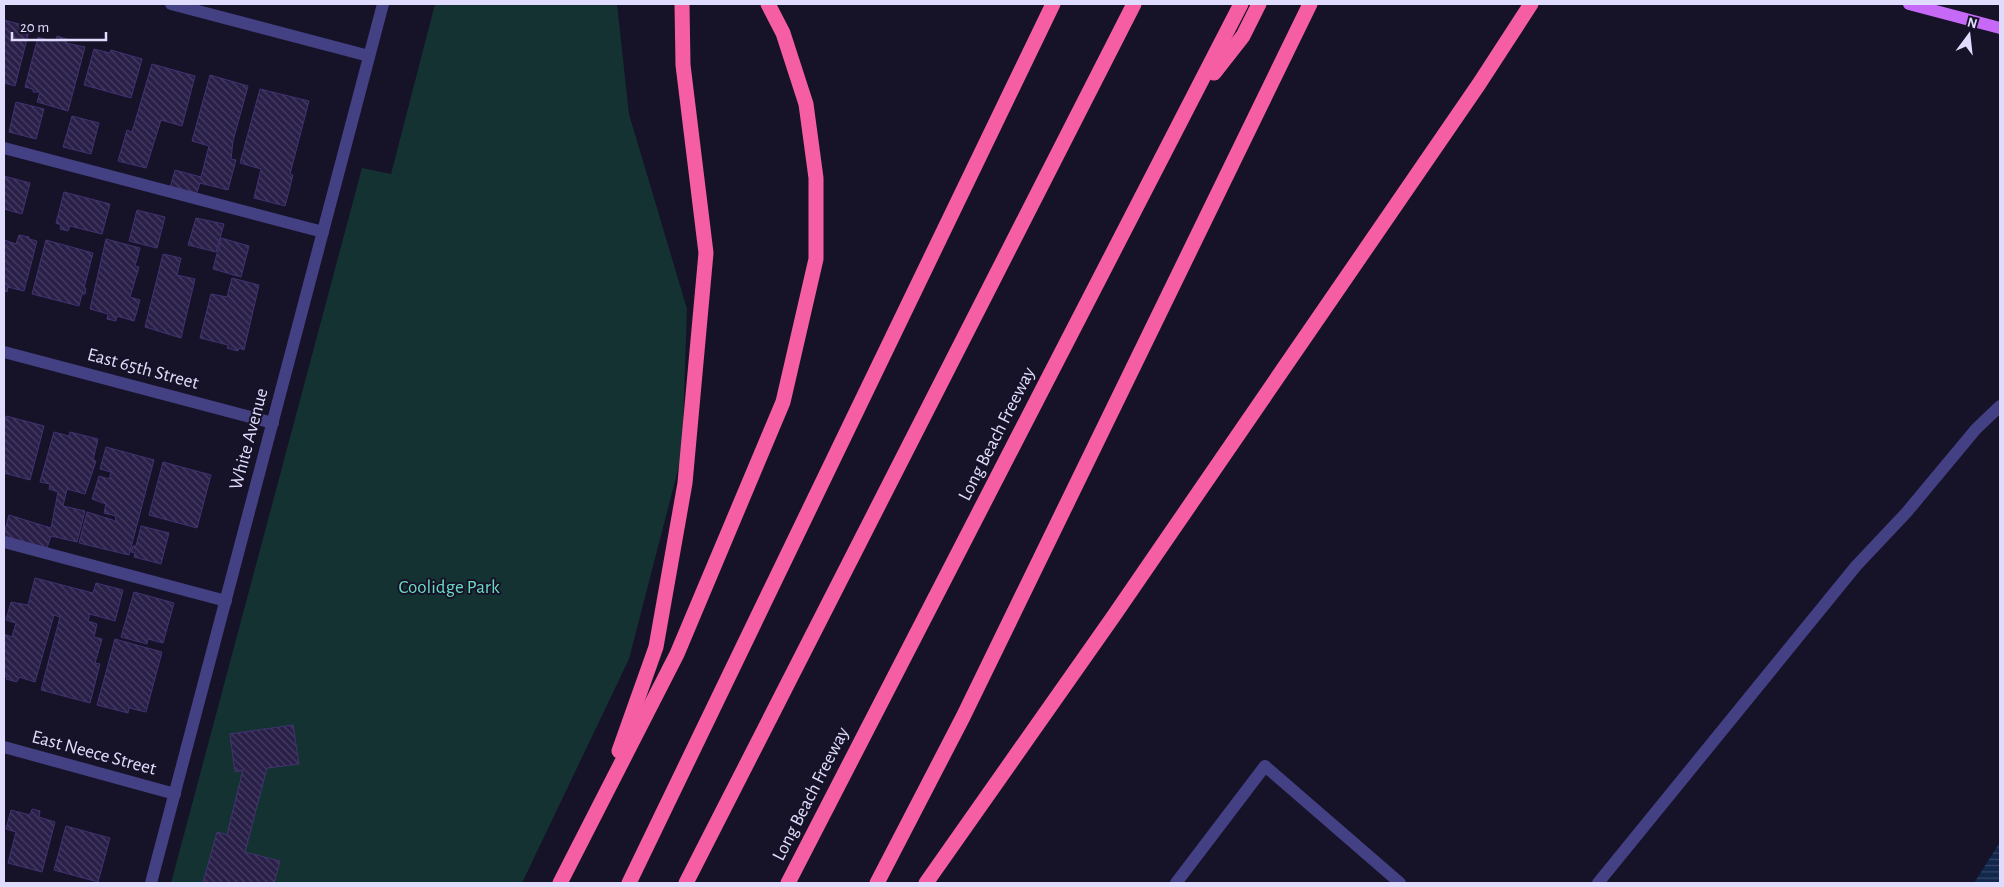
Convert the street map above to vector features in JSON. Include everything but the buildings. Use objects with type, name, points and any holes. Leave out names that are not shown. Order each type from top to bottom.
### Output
[{"type":"highway","points":[[598,808],[656,647],[685,483],[706,253],[683,65],[682,4]]},
{"type":"highway","points":[[560,883],[677,654],[783,402],[816,259],[816,178],[806,104],[783,33],[768,4]]},
{"type":"highway","points":[[629,883],[1053,4]]},
{"type":"highway","points":[[686,883],[1134,4]]},
{"type":"highway","name":"Long Beach Freeway","points":[[788,883],[1194,100],[1241,4]]},
{"type":"highway","points":[[1194,100],[1243,36],[1259,4]]},
{"type":"highway","points":[[877,883],[963,717],[1310,4]]},
{"type":"highway","points":[[926,883],[1119,609],[1479,84],[1531,4]]},
{"type":"main road","points":[[1909,4],[2000,28]]},
{"type":"street","points":[[171,4],[369,56]]},
{"type":"street","name":"White Avenue","points":[[151,883],[383,4]]},
{"type":"street","points":[[4,148],[323,232]]},
{"type":"street","name":"East 65th Street","points":[[4,352],[273,423]]},
{"type":"street","points":[[1598,883],[1856,566],[1906,513],[1976,429],[2000,406]]},
{"type":"street","points":[[4,542],[226,601]]},
{"type":"street","name":"East Neece Street","points":[[4,747],[175,794]]},
{"type":"street","points":[[1176,883],[1265,766],[1400,883]]},
{"type":"green space","name":"Coolidge Park","points":[[435,4],[617,4],[629,114],[687,309],[682,454],[629,659],[522,883],[171,883],[362,168],[391,174]]},
{"type":"water","points":[[2000,842],[2000,883],[1974,883]]}]
